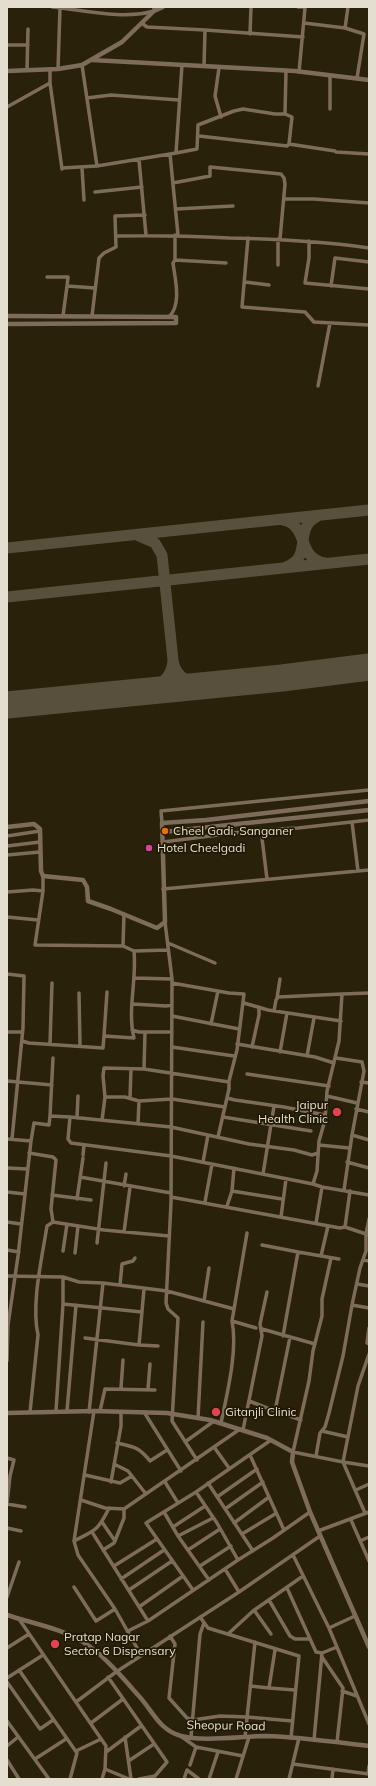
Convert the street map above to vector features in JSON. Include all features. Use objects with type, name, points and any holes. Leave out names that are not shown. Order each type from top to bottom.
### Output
[{"type":"street","points":[[52,7],[145,14],[154,9],[163,7]]},
{"type":"street","points":[[118,7],[118,13]]},
{"type":"street","points":[[250,34],[251,7]]},
{"type":"street","points":[[298,7],[305,7],[299,72]]},
{"type":"street","points":[[345,28],[348,7]]},
{"type":"street","points":[[58,69],[60,8]]},
{"type":"street","points":[[7,71],[58,69],[82,65],[122,42],[143,24],[154,9]]},
{"type":"street","points":[[304,23],[345,28],[364,34],[357,78]]},
{"type":"street","points":[[143,24],[147,27],[302,37]]},
{"type":"street","points":[[27,70],[28,29]]},
{"type":"street","points":[[204,66],[205,30]]},
{"type":"street","points":[[7,44],[28,45]]},
{"type":"street","points":[[92,60],[286,71],[369,80]]},
{"type":"street","points":[[82,65],[97,166]]},
{"type":"street","points":[[176,153],[182,65]]},
{"type":"street","points":[[220,68],[215,96],[221,118]]},
{"type":"street","points":[[50,69],[50,82],[62,170],[139,160],[197,149],[199,136],[198,125],[243,109],[285,114],[292,117],[289,144]]},
{"type":"street","points":[[285,114],[286,71]]},
{"type":"street","points":[[330,76],[330,109]]},
{"type":"street","points":[[7,107],[50,82]]},
{"type":"street","points":[[87,98],[111,95],[179,100]]},
{"type":"street","points":[[199,136],[287,146],[289,144],[336,152],[369,154]]},
{"type":"street","points":[[169,317],[175,308],[176,292],[173,263],[175,260],[176,209],[170,154]]},
{"type":"street","points":[[139,160],[146,235]]},
{"type":"street","points":[[173,183],[210,176],[210,167],[277,172],[281,174],[284,178],[284,199],[279,239],[278,266]]},
{"type":"street","points":[[82,168],[84,200]]},
{"type":"street","points":[[95,192],[142,187]]},
{"type":"street","points":[[284,199],[314,199],[369,203]]},
{"type":"street","points":[[176,209],[233,206]]},
{"type":"street","points":[[92,316],[98,258],[116,247],[115,216],[145,214]]},
{"type":"street","points":[[116,236],[176,235],[279,239],[369,248]]},
{"type":"street","points":[[248,238],[242,307],[305,312],[314,322],[369,325]]},
{"type":"street","points":[[309,241],[309,258],[305,283],[369,289]]},
{"type":"street","points":[[331,286],[335,258],[369,262]]},
{"type":"street","points":[[175,260],[226,263]]},
{"type":"street","points":[[47,277],[68,277],[63,316]]},
{"type":"street","points":[[245,282],[269,285]]},
{"type":"street","points":[[67,286],[95,288]]},
{"type":"street","points":[[7,316],[176,317],[176,323],[7,324]]},
{"type":"street","points":[[318,386],[330,323]]},
{"type":"street","points":[[197,1460],[172,1421],[178,1318],[168,1309],[166,1304],[171,1195],[172,981],[165,922],[161,811],[369,790]]},
{"type":"street","points":[[162,823],[206,820],[369,801]]},
{"type":"street","points":[[162,832],[369,810]]},
{"type":"street","points":[[163,842],[262,830],[298,828],[369,820]]},
{"type":"street","points":[[352,822],[358,871]]},
{"type":"street","points":[[7,827],[34,824],[40,829],[43,891],[35,945],[123,946],[134,951],[168,950]]},
{"type":"street","points":[[262,830],[268,879]]},
{"type":"street","points":[[7,836],[40,831]]},
{"type":"street","points":[[7,846],[40,842]]},
{"type":"street","points":[[7,855],[40,852]]},
{"type":"street","points":[[163,889],[369,870]]},
{"type":"street","points":[[43,876],[83,880],[87,887],[88,901],[157,928],[165,922]]},
{"type":"street","points":[[7,892],[43,891]]},
{"type":"street","points":[[123,946],[124,914]]},
{"type":"street","points":[[7,917],[38,920]]},
{"type":"street","points":[[168,943],[216,963]]},
{"type":"street","points":[[104,1036],[134,1038],[132,1030],[132,991],[134,978],[134,951]]},
{"type":"street","points":[[7,974],[24,976],[22,1041],[12,1139]]},
{"type":"street","points":[[134,978],[172,981],[218,991],[244,994],[244,1003],[237,1044],[218,1138]]},
{"type":"street","points":[[274,1011],[280,979]]},
{"type":"street","points":[[50,1044],[52,983]]},
{"type":"street","points":[[211,1024],[218,991]]},
{"type":"street","points":[[22,1041],[29,1043],[80,1045],[103,1048],[107,992]]},
{"type":"street","points":[[80,993],[80,1045]]},
{"type":"street","points":[[313,1184],[317,1171],[319,1145],[327,1096],[339,1041],[342,994]]},
{"type":"street","points":[[277,998],[369,994]]},
{"type":"street","points":[[244,1003],[274,1011],[340,1021]]},
{"type":"street","points":[[133,1004],[172,1005]]},
{"type":"street","points":[[252,1047],[259,1015],[259,1007]]},
{"type":"street","points":[[280,1052],[287,1013]]},
{"type":"street","points":[[172,1016],[239,1030]]},
{"type":"street","points":[[307,1056],[314,1018]]},
{"type":"street","points":[[132,1030],[145,1032],[172,1032]]},
{"type":"street","points":[[7,1032],[22,1032]]},
{"type":"street","points":[[144,1069],[145,1032]]},
{"type":"street","points":[[237,1044],[307,1056],[334,1063]]},
{"type":"street","points":[[172,1046],[234,1056]]},
{"type":"street","points":[[7,1361],[8,1325],[19,1252],[30,1141],[34,1123],[49,1125],[53,1058]]},
{"type":"street","points":[[336,1058],[362,1062],[364,1071],[347,1162],[344,1190]]},
{"type":"street","points":[[102,1120],[105,1097],[103,1076],[104,1068],[144,1069],[229,1082]]},
{"type":"street","points":[[130,1098],[131,1069]]},
{"type":"street","points":[[247,1074],[329,1086]]},
{"type":"street","points":[[7,1081],[52,1085]]},
{"type":"street","points":[[361,1082],[369,1084]]},
{"type":"street","points":[[77,1118],[78,1096]]},
{"type":"street","points":[[327,1096],[357,1104]]},
{"type":"street","points":[[105,1097],[130,1098],[139,1101],[172,1099],[225,1107]]},
{"type":"street","points":[[227,1098],[325,1115]]},
{"type":"street","points":[[138,1124],[139,1101]]},
{"type":"street","points":[[263,1174],[274,1106]]},
{"type":"street","points":[[356,1109],[369,1112]]},
{"type":"street","points":[[50,1116],[172,1127],[218,1138],[294,1150],[312,1155],[318,1153]]},
{"type":"street","points":[[70,1117],[68,1142],[171,1156],[322,1187],[369,1195]]},
{"type":"street","points":[[223,1117],[311,1131]]},
{"type":"street","points":[[352,1134],[369,1140]]},
{"type":"street","points":[[203,1162],[208,1135]]},
{"type":"street","points":[[7,1139],[30,1141]]},
{"type":"street","points":[[77,1198],[84,1145]]},
{"type":"street","points":[[319,1145],[350,1148]]},
{"type":"street","points":[[29,1153],[55,1158],[51,1209],[53,1222]]},
{"type":"street","points":[[347,1162],[369,1168]]},
{"type":"street","points":[[97,1243],[106,1163]]},
{"type":"street","points":[[205,1202],[212,1164]]},
{"type":"street","points":[[7,1168],[27,1169]]},
{"type":"street","points":[[227,1206],[232,1191],[234,1168]]},
{"type":"street","points":[[124,1186],[126,1174]]},
{"type":"street","points":[[80,1177],[302,1222],[340,1228],[345,1227],[368,1234]]},
{"type":"street","points":[[281,1217],[282,1200],[286,1179]]},
{"type":"street","points":[[124,1232],[130,1187]]},
{"type":"street","points":[[316,1223],[322,1187]]},
{"type":"street","points":[[232,1191],[282,1200]]},
{"type":"street","points":[[345,1227],[350,1191]]},
{"type":"street","points":[[7,1192],[25,1194]]},
{"type":"street","points":[[52,1195],[91,1200]]},
{"type":"street","points":[[316,1456],[320,1433],[325,1427],[330,1413],[343,1356],[352,1305],[366,1250],[369,1219]]},
{"type":"street","points":[[7,1222],[21,1224]]},
{"type":"street","points":[[30,1412],[37,1342],[35,1324],[39,1277],[47,1226],[53,1222],[99,1229],[169,1236]]},
{"type":"street","points":[[63,1251],[67,1224]]},
{"type":"street","points":[[74,1253],[78,1226]]},
{"type":"street","points":[[321,1256],[328,1226]]},
{"type":"street","points":[[221,1423],[232,1356],[234,1330],[232,1321],[247,1233]]},
{"type":"street","points":[[262,1245],[339,1259]]},
{"type":"street","points":[[7,1250],[19,1252]]},
{"type":"street","points":[[283,1336],[298,1252]]},
{"type":"street","points":[[120,1285],[122,1264],[133,1261],[135,1258]]},
{"type":"street","points":[[331,1258],[322,1299],[322,1316],[315,1344],[292,1462],[310,1512],[355,1616],[367,1639],[369,1647]]},
{"type":"street","points":[[363,1260],[369,1261]]},
{"type":"street","points":[[204,1301],[209,1268]]},
{"type":"street","points":[[7,1276],[63,1277],[79,1282],[103,1283],[167,1291],[234,1309]]},
{"type":"street","points":[[56,1411],[63,1304],[63,1277]]},
{"type":"street","points":[[103,1283],[97,1340],[94,1411],[74,1541],[78,1555],[115,1609],[141,1655]]},
{"type":"street","points":[[357,1284],[369,1286]]},
{"type":"street","points":[[139,1345],[144,1289]]},
{"type":"street","points":[[81,1500],[109,1508],[124,1509],[242,1430],[262,1330],[260,1324],[267,1292]]},
{"type":"street","points":[[63,1304],[142,1312]]},
{"type":"street","points":[[67,1411],[76,1305]]},
{"type":"street","points":[[352,1305],[369,1308]]},
{"type":"street","points":[[232,1321],[256,1328]]},
{"type":"street","points":[[198,1418],[203,1322]]},
{"type":"street","points":[[369,1328],[367,1342],[369,1344]]},
{"type":"street","points":[[262,1330],[315,1344]]},
{"type":"street","points":[[275,1411],[290,1337]]},
{"type":"street","points":[[85,1338],[158,1346]]},
{"type":"street","points":[[76,1702],[108,1677],[293,1555],[319,1533],[367,1513],[343,1462],[358,1386],[369,1354]]},
{"type":"street","points":[[121,1388],[123,1360]]},
{"type":"street","points":[[148,1389],[150,1364]]},
{"type":"street","points":[[94,1411],[105,1389],[121,1388],[155,1390]]},
{"type":"street","points":[[249,1401],[301,1420]]},
{"type":"street","points":[[7,1413],[94,1411],[173,1414],[221,1423],[271,1440],[293,1452],[369,1466]]},
{"type":"street","points":[[111,1481],[121,1426],[121,1412]]},
{"type":"street","points":[[144,1412],[181,1471]]},
{"type":"street","points":[[185,1442],[214,1421]]},
{"type":"street","points":[[322,1431],[348,1437]]},
{"type":"street","points":[[193,1590],[146,1523],[196,1492],[271,1440]]},
{"type":"street","points":[[117,1442],[136,1447],[142,1451],[150,1461],[167,1450]]},
{"type":"street","points":[[214,1448],[229,1468]]},
{"type":"street","points":[[250,1455],[284,1530]]},
{"type":"street","points":[[7,1458],[14,1460],[10,1476],[7,1504],[25,1507]]},
{"type":"street","points":[[114,1464],[128,1471],[146,1494]]},
{"type":"street","points":[[217,1497],[257,1469]]},
{"type":"street","points":[[85,1475],[120,1483],[132,1476]]},
{"type":"street","points":[[164,1482],[178,1503]]},
{"type":"street","points":[[225,1509],[262,1482]]},
{"type":"street","points":[[208,1483],[253,1551]]},
{"type":"street","points":[[356,1490],[369,1484]]},
{"type":"street","points":[[196,1492],[231,1546],[238,1560]]},
{"type":"street","points":[[234,1523],[269,1496]]},
{"type":"street","points":[[173,1528],[205,1506]]},
{"type":"street","points":[[74,1541],[92,1532],[102,1522],[109,1508]]},
{"type":"street","points":[[103,1550],[114,1543],[124,1518],[124,1509]]},
{"type":"street","points":[[164,1512],[178,1536],[209,1580]]},
{"type":"street","points":[[128,1631],[148,1621],[310,1512]]},
{"type":"street","points":[[242,1534],[276,1514]]},
{"type":"street","points":[[178,1536],[213,1518]]},
{"type":"street","points":[[351,1520],[369,1560]]},
{"type":"street","points":[[102,1522],[115,1541]]},
{"type":"street","points":[[7,1528],[21,1531]]},
{"type":"street","points":[[188,1550],[220,1529]]},
{"type":"street","points":[[92,1532],[114,1566],[120,1579],[129,1590],[148,1621]]},
{"type":"street","points":[[360,1541],[369,1537]]},
{"type":"street","points":[[114,1566],[157,1539]]},
{"type":"street","points":[[200,1566],[231,1546]]},
{"type":"street","points":[[120,1579],[164,1550]]},
{"type":"street","points":[[293,1555],[329,1628],[357,1696],[367,1716],[369,1724]]},
{"type":"street","points":[[129,1590],[172,1561]]},
{"type":"street","points":[[7,1597],[19,1562]]},
{"type":"street","points":[[225,1569],[239,1592]]},
{"type":"street","points":[[139,1607],[183,1576]]},
{"type":"street","points":[[228,1634],[254,1610],[303,1576]]},
{"type":"street","points":[[74,1587],[96,1621],[115,1609]]},
{"type":"street","points":[[287,1588],[316,1652],[322,1655],[343,1688],[337,1742]]},
{"type":"street","points":[[269,1600],[290,1636],[295,1639],[310,1640]]},
{"type":"street","points":[[254,1610],[271,1634]]},
{"type":"street","name":"Sheopur Road","points":[[7,1615],[61,1632],[82,1641],[102,1657],[140,1696],[156,1720],[165,1728],[182,1736],[299,1738],[369,1746]]},
{"type":"street","points":[[329,1628],[355,1616]]},
{"type":"street","points":[[200,1617],[208,1628],[255,1642],[275,1650],[299,1656],[291,1738]]},
{"type":"street","points":[[19,1619],[106,1746],[105,1769],[102,1779]]},
{"type":"street","points":[[191,1737],[200,1634],[204,1623]]},
{"type":"street","points":[[7,1648],[29,1634]]},
{"type":"street","points":[[170,1636],[175,1644],[168,1698],[187,1718],[193,1720],[220,1716],[292,1721]]},
{"type":"street","points":[[236,1779],[247,1737],[247,1717],[255,1642]]},
{"type":"street","points":[[322,1655],[337,1647]]},
{"type":"street","points":[[269,1688],[275,1650]]},
{"type":"street","points":[[7,1678],[44,1655]]},
{"type":"street","points":[[314,1740],[322,1655]]},
{"type":"street","points":[[19,1670],[77,1753],[70,1779]]},
{"type":"street","points":[[108,1677],[167,1762],[155,1776],[151,1778],[138,1779]]},
{"type":"street","points":[[7,1682],[40,1729],[53,1720]]},
{"type":"street","points":[[250,1686],[295,1690]]},
{"type":"street","points":[[342,1692],[357,1696]]},
{"type":"street","points":[[91,1723],[123,1699]]},
{"type":"street","points":[[7,1721],[49,1779]]},
{"type":"street","points":[[106,1752],[142,1726]]},
{"type":"street","points":[[182,1736],[196,1747],[243,1756]]},
{"type":"street","points":[[7,1746],[18,1737]]},
{"type":"street","points":[[105,1769],[130,1779],[130,1760],[125,1738]]},
{"type":"street","points":[[289,1779],[299,1738]]},
{"type":"street","points":[[35,1759],[66,1739]]},
{"type":"street","points":[[76,1751],[102,1739]]},
{"type":"street","points":[[130,1760],[154,1744]]},
{"type":"street","points":[[190,1765],[196,1747]]},
{"type":"street","points":[[209,1779],[218,1752]]},
{"type":"street","points":[[7,1760],[19,1779]]},
{"type":"street","points":[[293,1764],[368,1774],[369,1766]]},
{"type":"street","points":[[332,1779],[333,1769]]},
{"type":"street","points":[[184,1779],[187,1770],[199,1779]]},
{"type":"taxiway","points":[[7,548],[369,510]]},
{"type":"taxiway","points":[[286,567],[294,562],[299,556],[302,550],[306,528],[310,521],[318,516]]},
{"type":"taxiway","points":[[283,520],[291,523],[297,529],[310,555],[316,560],[325,563]]},
{"type":"taxiway","points":[[139,536],[155,543],[162,555],[173,660],[171,671],[166,679],[162,683],[148,690]]},
{"type":"taxiway","points":[[7,597],[369,559]]},
{"type":"taxiway","points":[[173,661],[177,672],[186,680],[196,684],[208,685]]},
{"type":"runway","points":[[7,705],[282,678],[369,667]]},
{"type":"place","name":"Cheel Gadi, Sanganer","points":[[165,831]]},
{"type":"place","name":"Hotel Cheelgadi","points":[[149,848]]},
{"type":"place","name":"Jaipur Health Clinic","points":[[337,1112]]},
{"type":"place","name":"Gitanjli Clinic","points":[[216,1412]]},
{"type":"place","name":"Pratap Nagar Sector 6 Dispensary","points":[[55,1644]]}]
